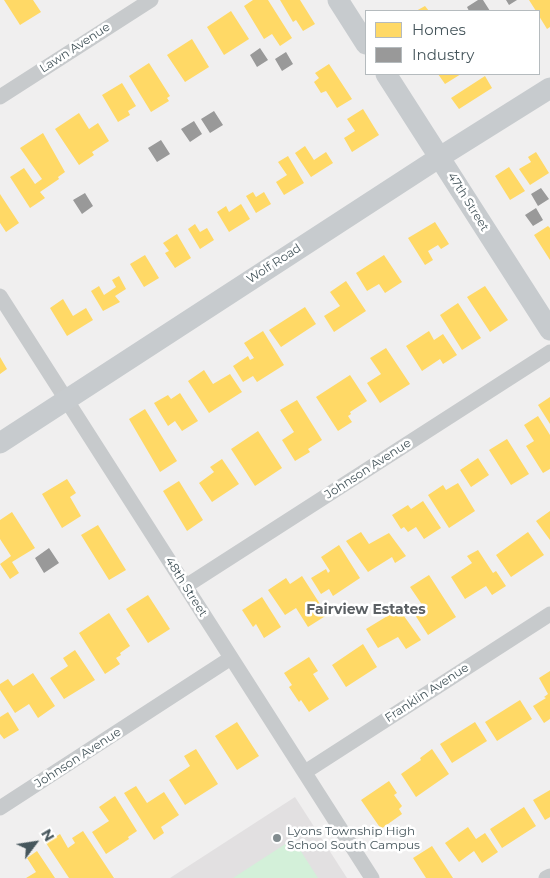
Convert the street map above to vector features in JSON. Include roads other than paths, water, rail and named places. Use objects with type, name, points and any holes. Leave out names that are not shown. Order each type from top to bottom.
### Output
[{"type":"main road","points":[[338,0],[365,42]]},
{"type":"main road","name":"47th Street","points":[[387,75],[550,330]]},
{"type":"main road","name":"Wolf Road","points":[[0,443],[440,157],[550,88]]},
{"type":"street","name":"Lawn Avenue","points":[[0,97],[151,0]]},
{"type":"street","name":"48th Street","points":[[0,296],[372,878]]},
{"type":"street","name":"Johnson Avenue","points":[[186,586],[550,352]]},
{"type":"street","name":"Franklin Avenue","points":[[305,772],[550,614]]},
{"type":"street","name":"Johnson Avenue","points":[[0,808],[231,658]]},
{"type":"street","points":[[546,878],[550,876]]},
{"type":"place","name":"Lyons Township High School South Campus","points":[[277,838]]},
{"type":"district","name":"Fairview Estates","points":[[366,610]]}]
